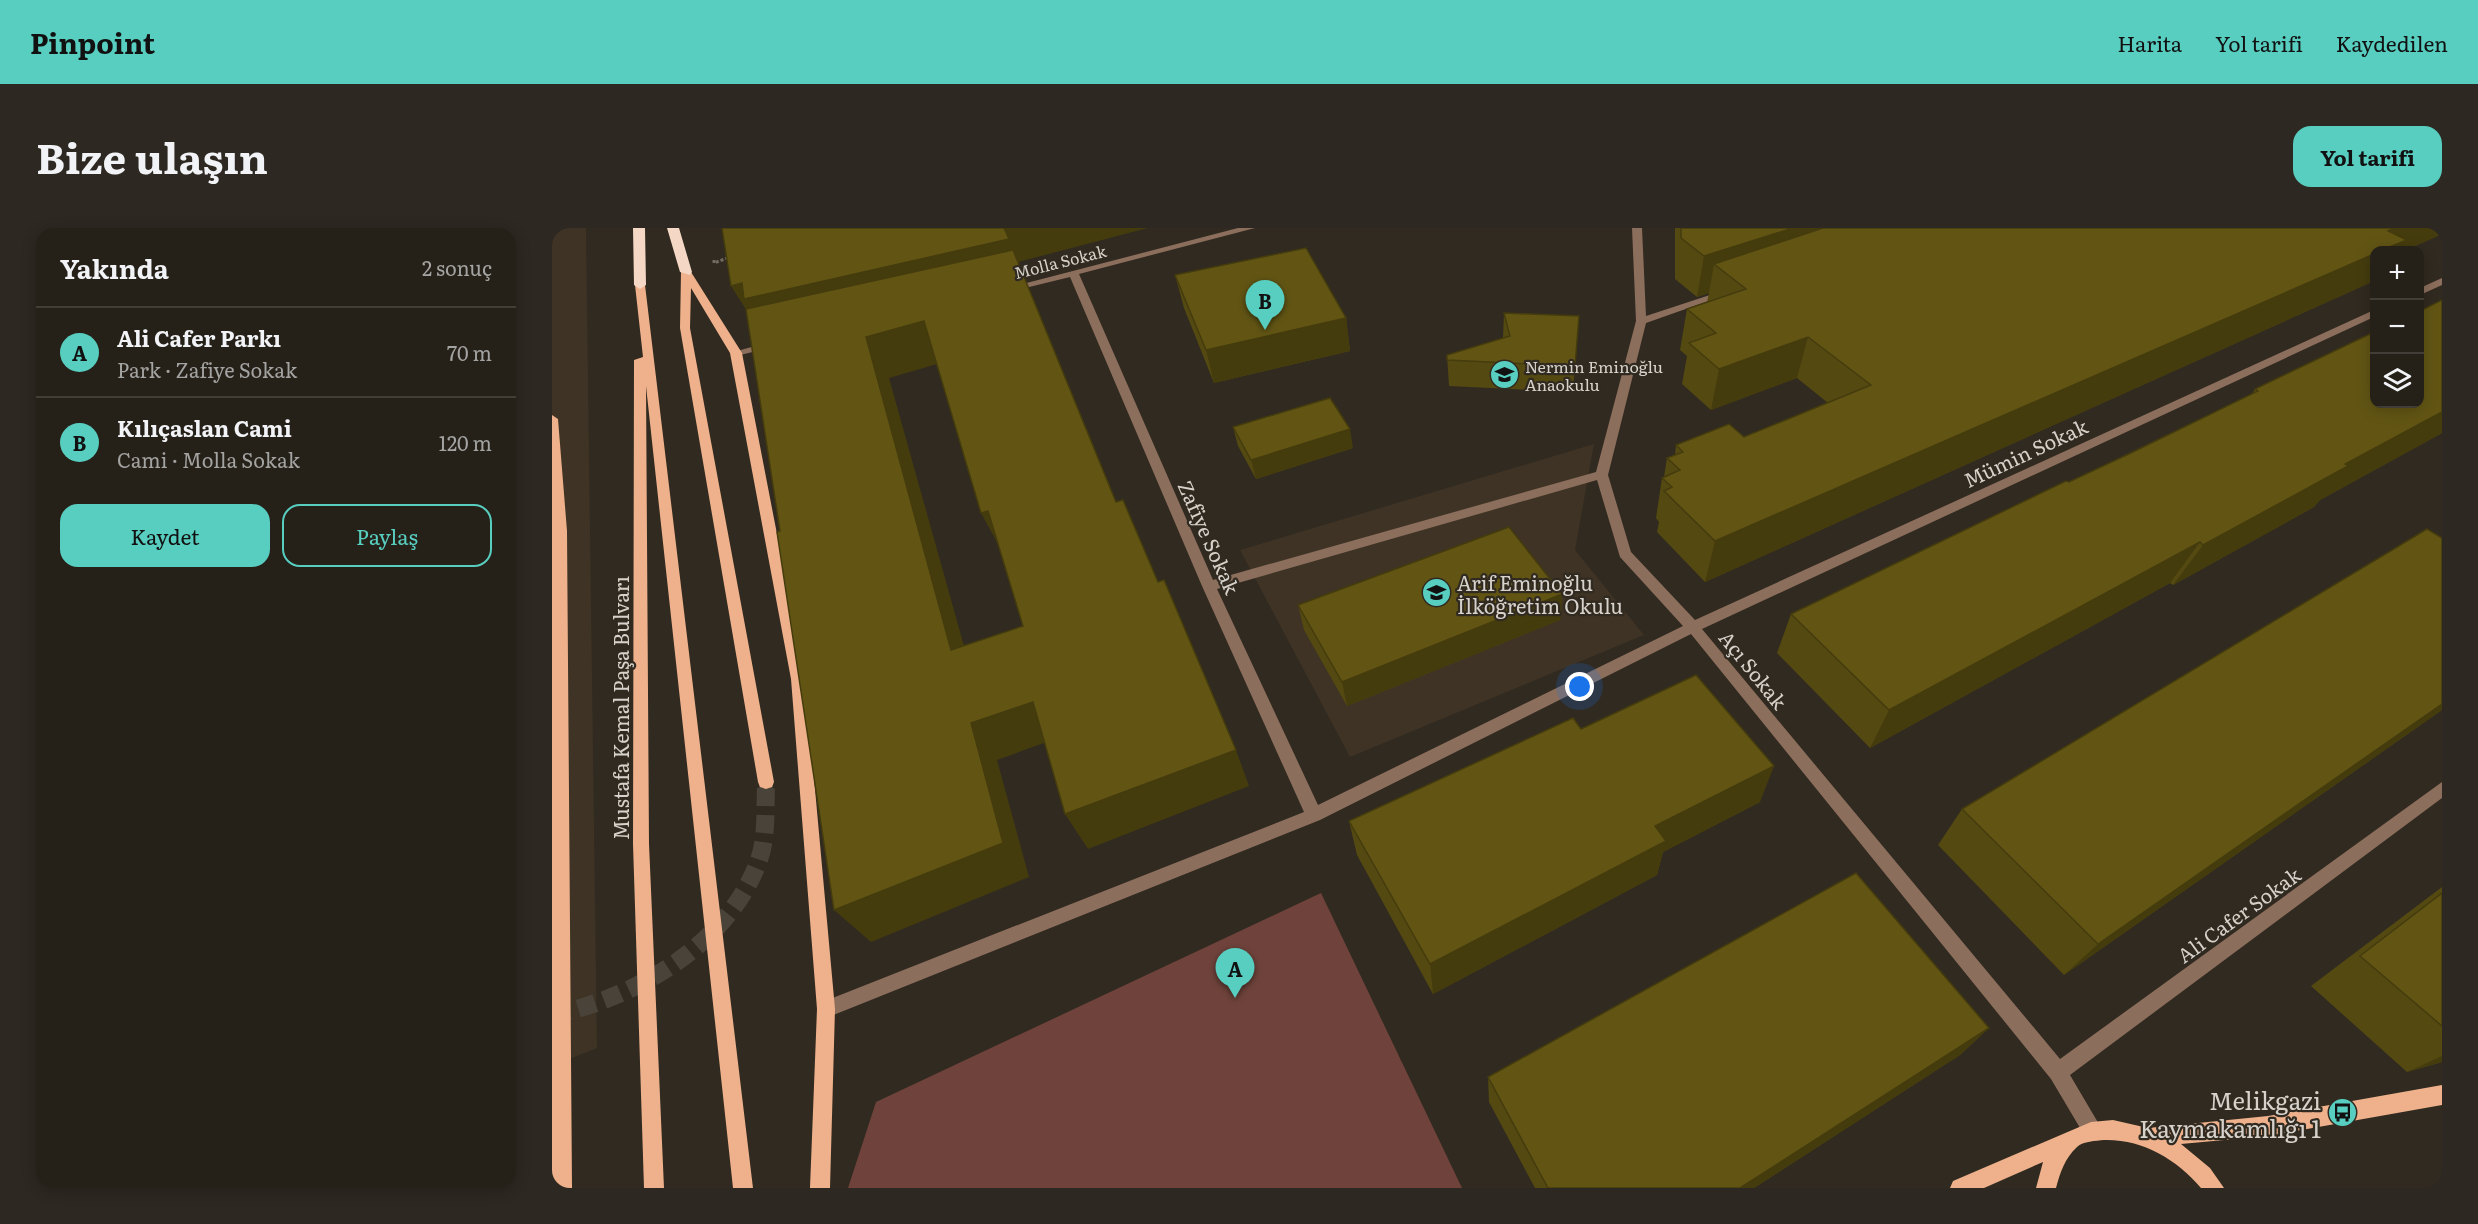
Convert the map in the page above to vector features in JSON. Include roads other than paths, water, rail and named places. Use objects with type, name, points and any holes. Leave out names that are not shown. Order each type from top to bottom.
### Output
[{"type":"highway","name":"Mustafa Kemal Paşa Bulvarı","points":[[639,228],[640,285]]},
{"type":"highway","points":[[673,228],[686,272]]},
{"type":"main road","points":[[686,272],[736,353],[798,679],[826,1009],[820,1188]]},
{"type":"main road","points":[[686,272],[685,328],[766,782]]},
{"type":"main road","name":"Mustafa Kemal Paşa Bulvarı","points":[[640,285],[640,844],[654,1188]]},
{"type":"main road","points":[[640,285],[743,1188]]},
{"type":"main road","points":[[552,419],[560,531],[562,1188]]},
{"type":"main road","points":[[2149,1137],[2268,1126],[2442,1095]]},
{"type":"main road","points":[[1960,1188],[2093,1131],[2120,1129],[2149,1137],[2178,1153],[2205,1176],[2214,1188]]},
{"type":"main road","points":[[2046,1188],[2054,1160],[2070,1141]]},
{"type":"street","name":"Molla Sokak","points":[[992,293],[1250,228]]},
{"type":"street","points":[[1209,586],[1602,475],[1641,321],[1637,228]]},
{"type":"street","name":"Zafiye Sokak","points":[[1074,274],[1209,586],[1314,815]]},
{"type":"street","points":[[2424,290],[2442,281]]},
{"type":"street","points":[[1641,321],[1742,288]]},
{"type":"street","name":"Mümin Sokak","points":[[826,1009],[1314,815],[1693,627],[2370,314]]},
{"type":"street","points":[[736,353],[782,342]]},
{"type":"street","name":"Açı Sokak","points":[[1602,475],[1625,554],[1693,627],[2058,1072],[2093,1131]]},
{"type":"street","name":"Ali Cafer Sokak","points":[[2058,1072],[2442,789]]},
{"type":"tunnel","points":[[766,782],[766,787]]},
{"type":"tunnel","points":[[552,1015],[584,1007],[646,981],[676,963],[726,917],[745,890],[762,851],[766,787]]},
{"type":"place","name":"Kılıçaslan Cami","points":[[1265,330]]},
{"type":"place","name":"Nermin Eminoğlu Anaokulu","points":[[1504,375]]},
{"type":"place","name":"Arif Eminoğlu İlköğretim Okulu","points":[[1436,593]]},
{"type":"place","name":"Ali Cafer Parkı","points":[[1235,998]]},
{"type":"place","name":"Melikgazi Kaymakamlığı 1","points":[[2342,1113]]}]
